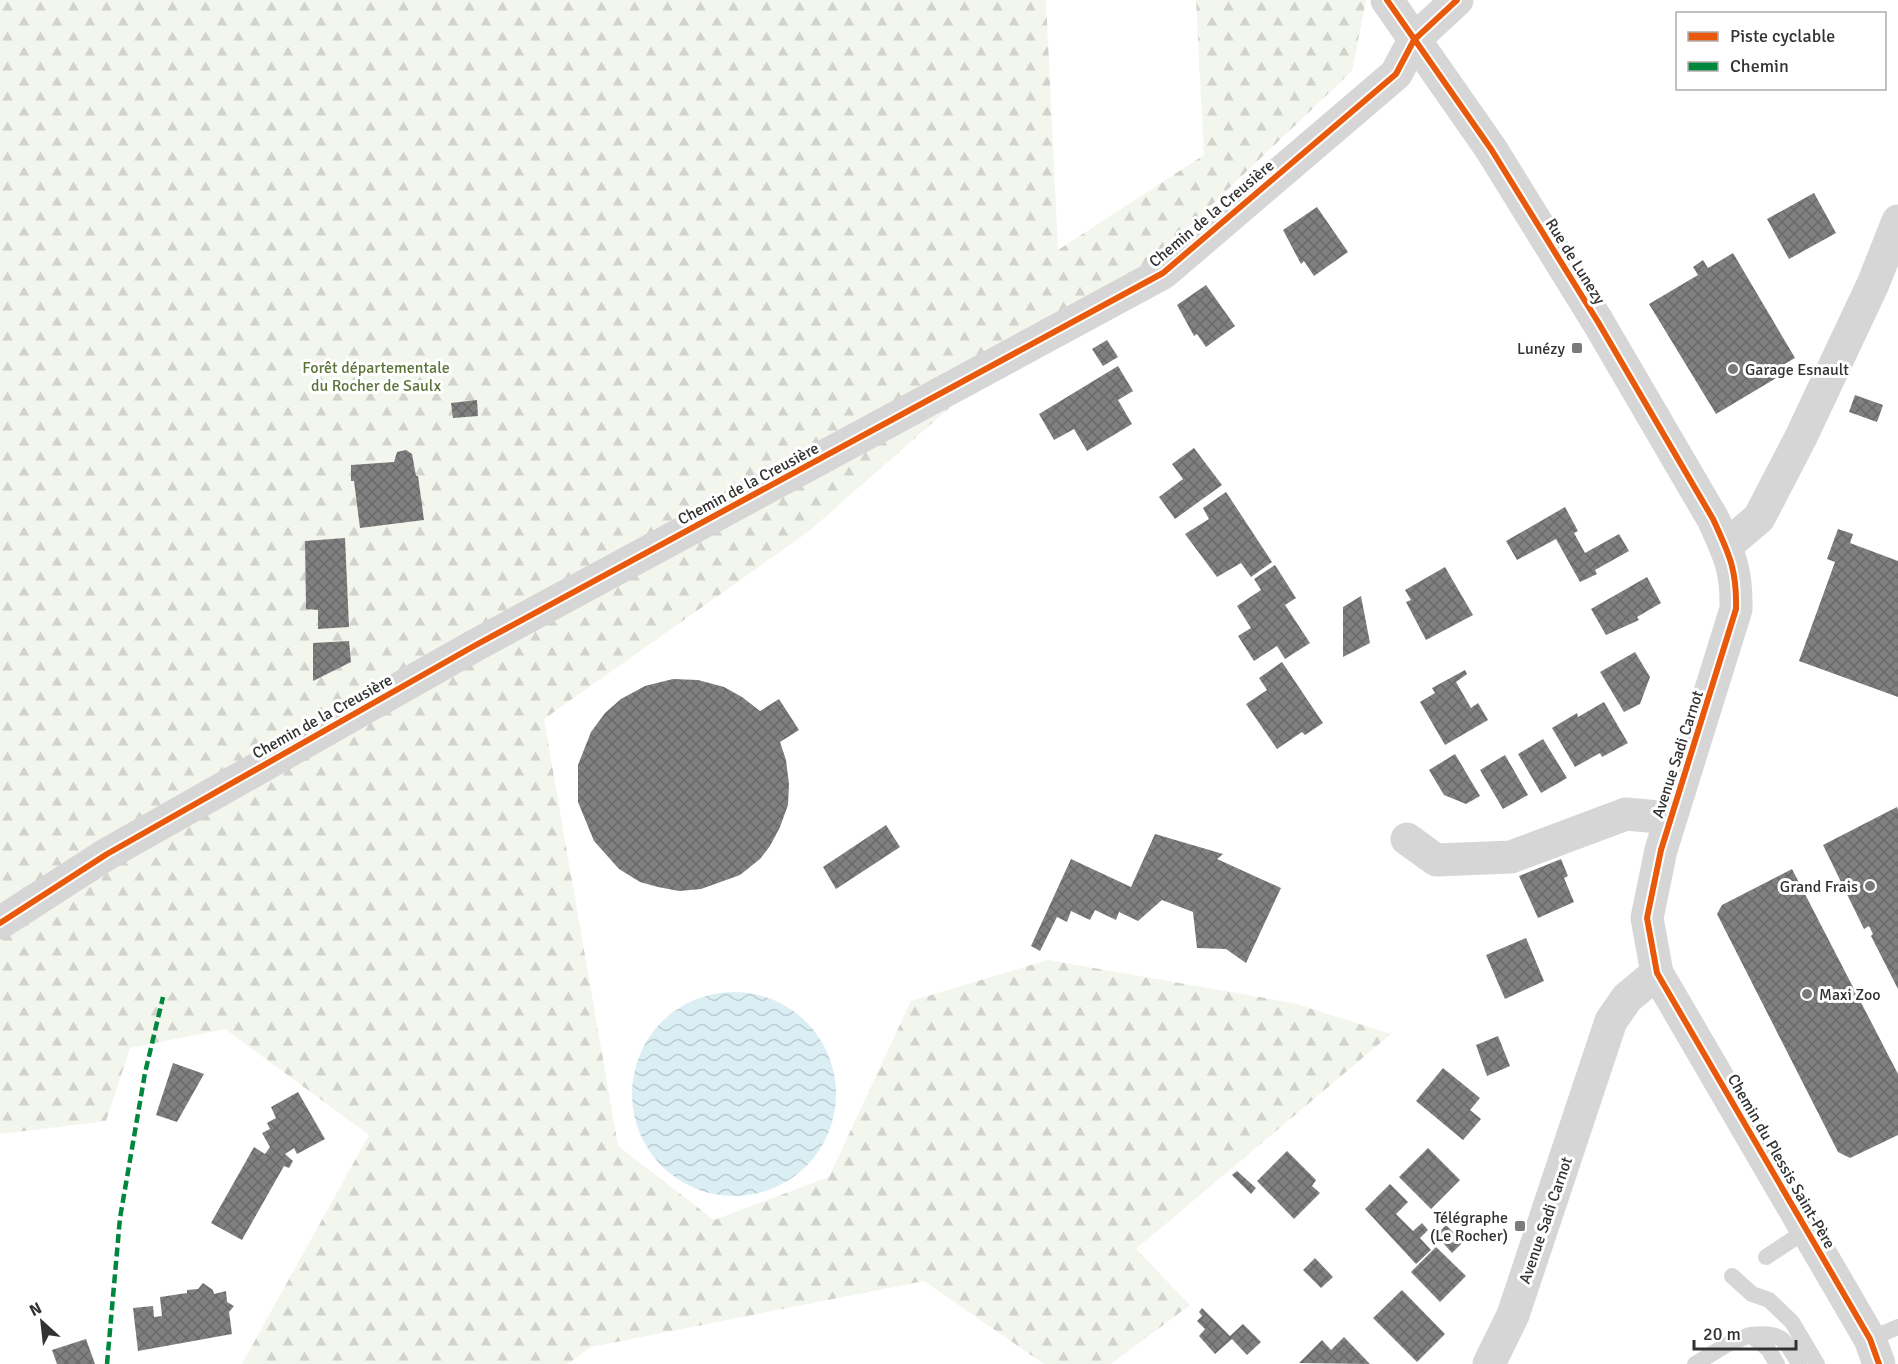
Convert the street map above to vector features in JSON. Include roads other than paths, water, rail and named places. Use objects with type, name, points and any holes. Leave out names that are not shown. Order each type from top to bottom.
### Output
[{"type":"street","name":"Rue de Lunezy","points":[[1387,0],[1491,149],[1592,313],[1713,519],[1726,546]]},
{"type":"street","name":"Chemin de la Creusière","points":[[0,923],[107,854],[464,652],[1163,273],[1396,74],[1414,40],[1457,0]]},
{"type":"street","points":[[1726,546],[1759,518],[1801,437],[1886,288],[1898,221]]},
{"type":"street","name":"Avenue Sadi Carnot","points":[[1489,1364],[1513,1315],[1611,1021],[1627,998],[1657,973],[1647,918],[1670,818],[1696,732],[1724,655],[1736,609],[1736,577],[1726,546]]},
{"type":"street","points":[[1407,839],[1436,860],[1511,857],[1626,814],[1670,818]]},
{"type":"street","name":"Chemin du Plessis Saint-Père","points":[[1657,973],[1807,1230],[1882,1343]]},
{"type":"lane","points":[[1766,1257],[1807,1230]]},
{"type":"lane","points":[[1732,1276],[1752,1294],[1769,1300],[1792,1322],[1817,1364]]},
{"type":"lane","points":[[1695,1364],[1728,1344],[1750,1335],[1771,1333],[1784,1339],[1799,1364]]},
{"type":"lane","points":[[1750,1335],[1768,1349],[1777,1364]]},
{"type":"water","points":[[724,992],[744,992],[764,996],[782,1004],[799,1015],[813,1029],[832,1064],[836,1094],[832,1124],[824,1142],[813,1159],[799,1173],[764,1192],[744,1196],[724,1196],[704,1192],[686,1184],[669,1173],[655,1159],[636,1124],[632,1104],[632,1084],[636,1064],[644,1046],[655,1029],[669,1015],[704,996]]},
{"type":"place","name":"Lunézy","points":[[1577,348]]},
{"type":"place","name":"Garage Esnault","points":[[1733,369]]},
{"type":"place","name":"Grand Frais","points":[[1870,886]]},
{"type":"place","name":"Maxi Zoo","points":[[1807,994]]},
{"type":"place","name":"Télégraphe (Le Rocher)","points":[[1520,1226]]},
{"type":"park label","name":"Forêt départementale du Rocher de Saulx","points":[[376,376]]}]
